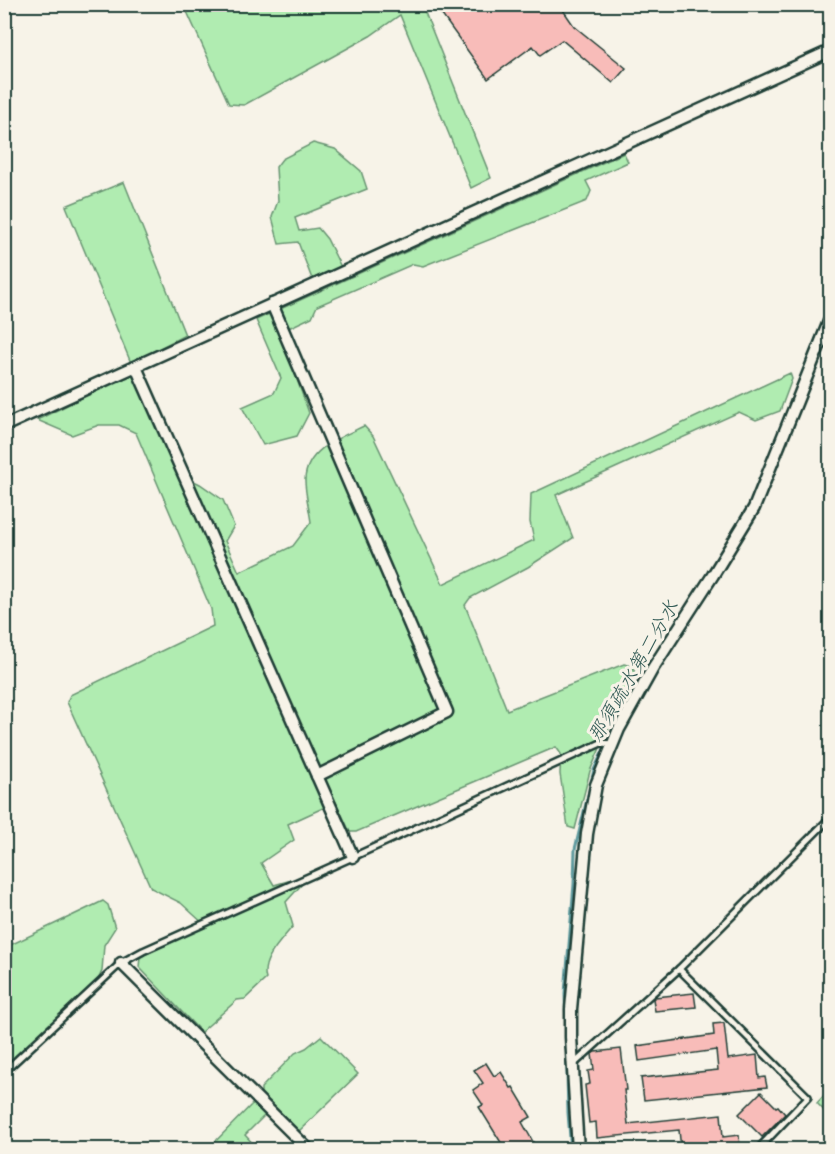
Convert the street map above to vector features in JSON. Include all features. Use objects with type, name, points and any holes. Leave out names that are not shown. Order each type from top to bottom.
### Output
[{"type":"street","points":[[4,426],[831,51]]},
{"type":"street","points":[[272,304],[447,712],[317,776]]},
{"type":"street","points":[[578,1149],[571,1009],[587,834],[596,785],[612,744],[653,668],[754,508],[831,318]]},
{"type":"street","points":[[136,367],[353,857]]},
{"type":"street","points":[[122,963],[309,1149]]},
{"type":"lane","points":[[4,1072],[122,963],[143,951],[601,743],[612,744]]},
{"type":"lane","points":[[573,1065],[679,969],[831,818]]},
{"type":"lane","points":[[679,969],[808,1097],[761,1146],[764,1149]]},
{"type":"green space","points":[[184,5],[422,5],[491,178],[471,188],[400,15],[370,36],[244,105],[229,104]]},
{"type":"green space","points":[[313,143],[335,149],[361,171],[367,189],[295,218],[299,231],[318,228],[327,239],[341,267],[312,279],[298,242],[279,244],[272,217],[278,201],[276,167],[282,159]]},
{"type":"green space","points":[[624,153],[628,162],[586,181],[591,191],[587,201],[423,266],[413,264],[317,306],[312,317],[280,332],[309,413],[297,436],[263,445],[242,407],[274,393],[281,378],[256,320]]},
{"type":"green space","points":[[124,182],[185,335],[131,363],[66,206]]},
{"type":"green space","points":[[134,372],[188,478],[223,500],[234,526],[225,541],[239,572],[293,546],[311,522],[305,480],[311,460],[326,446],[364,426],[373,436],[443,584],[534,540],[530,522],[531,494],[790,373],[792,379],[780,411],[756,420],[739,412],[556,495],[573,538],[528,567],[470,598],[465,605],[507,710],[624,664],[632,666],[636,675],[617,709],[590,771],[575,829],[568,827],[560,774],[561,754],[556,747],[356,832],[350,832],[336,802],[288,824],[294,840],[261,863],[274,885],[298,878],[303,883],[286,902],[293,926],[269,958],[265,972],[266,979],[245,999],[237,1000],[201,1032],[139,967],[140,957],[206,926],[181,903],[151,888],[67,702],[70,695],[213,626],[211,609],[136,433],[119,425],[99,425],[72,435],[37,420]]},
{"type":"green space","points":[[103,901],[108,905],[115,928],[104,945],[102,971],[98,980],[5,1067],[5,996],[10,981],[5,957],[6,947]]},
{"type":"green space","points":[[321,1036],[358,1074],[300,1130],[296,1131],[272,1108],[245,1135],[258,1149],[207,1150],[261,1095],[261,1088],[295,1053],[306,1048]]},
{"type":"green space","points":[[830,1089],[830,1117],[817,1103]]},
{"type":"building","points":[[434,4],[559,4],[574,26],[626,68],[613,83],[562,40],[540,55],[533,46],[488,79]]},
{"type":"building","points":[[694,993],[696,1007],[655,1011],[653,999],[655,997]]},
{"type":"building","points":[[724,1023],[728,1059],[757,1055],[759,1078],[765,1077],[767,1087],[644,1100],[641,1078],[718,1070],[716,1050],[639,1061],[637,1046],[714,1035],[713,1024]]},
{"type":"building","points":[[621,1049],[628,1124],[721,1114],[723,1137],[739,1135],[740,1149],[681,1149],[679,1130],[597,1138],[596,1122],[589,1123],[585,1085],[590,1084],[588,1071],[594,1070],[592,1054]]},
{"type":"building","points":[[486,1063],[494,1076],[501,1072],[531,1117],[522,1122],[537,1149],[505,1149],[479,1107],[483,1105],[473,1090],[483,1083],[474,1070]]},
{"type":"building","points":[[761,1092],[785,1114],[762,1137],[739,1114]]},
{"type":"waterway","name":"那須疏水第二分水","points":[[826,317],[830,307]]},
{"type":"waterway","name":"那須疏水第二分水","points":[[781,428],[817,336]]},
{"type":"waterway","name":"那須疏水第二分水","points":[[571,1150],[565,993],[575,849],[594,770],[621,713],[642,676]]}]
